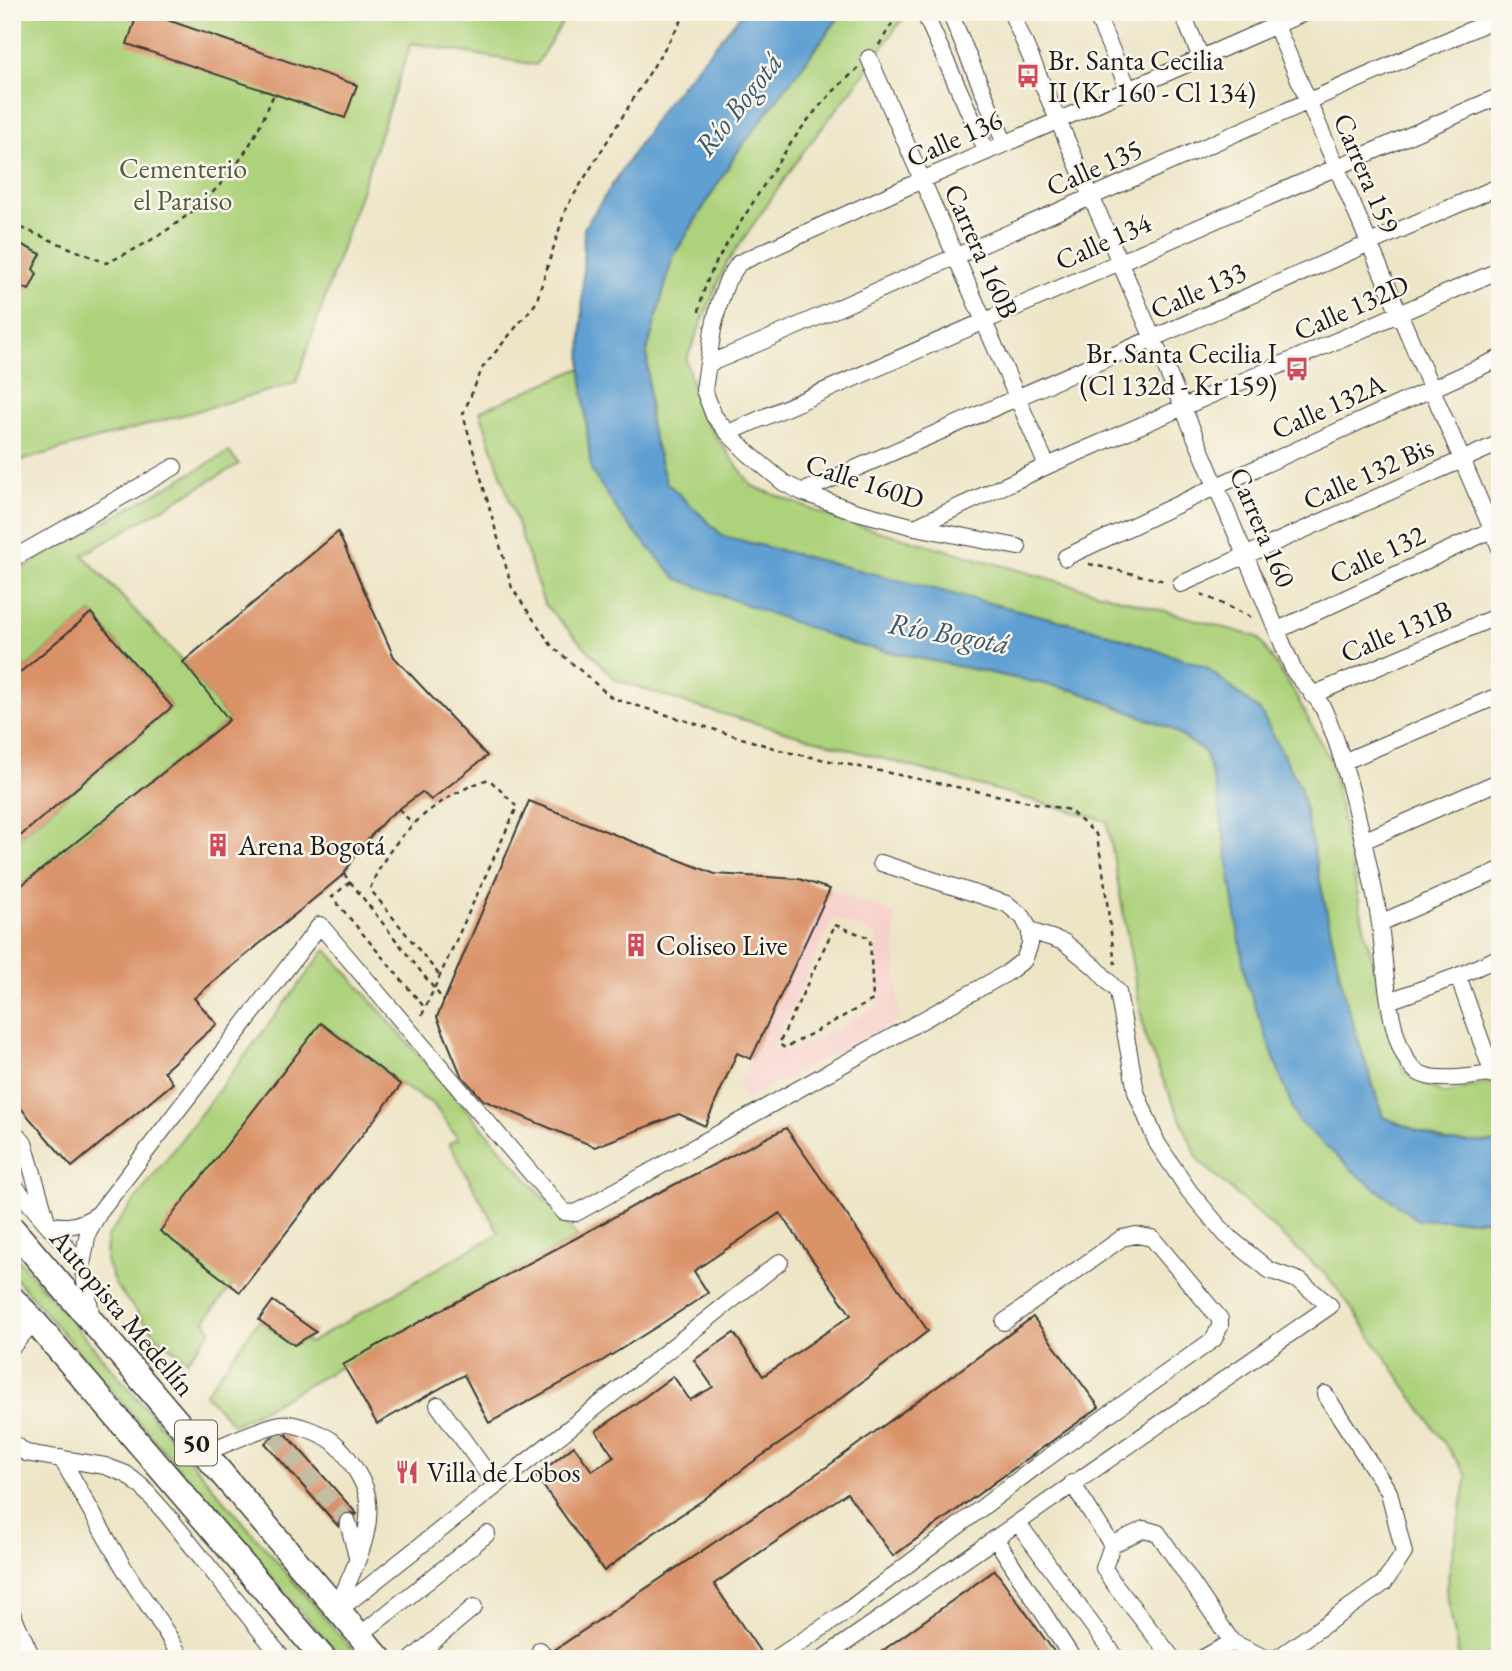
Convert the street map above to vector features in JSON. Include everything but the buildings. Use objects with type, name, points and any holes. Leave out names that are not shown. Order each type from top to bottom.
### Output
[{"type":"highway","name":"Autopista Medellín","points":[[12,1228],[380,1659]]},
{"type":"highway","name":"50","points":[[12,1298],[324,1659]]},
{"type":"street","points":[[924,12],[987,152]]},
{"type":"street","name":"Carrera 160","points":[[1011,12],[1184,408],[1294,671],[1322,706],[1343,762],[1363,841],[1380,923],[1392,1024],[1408,1063],[1419,1073],[1431,1077],[1496,1074]]},
{"type":"street","points":[[1095,12],[1129,90]]},
{"type":"street","points":[[1182,12],[1202,58]]},
{"type":"street","name":"Calle 136","points":[[739,263],[1202,58],[1273,19],[1307,12]]},
{"type":"street","name":"Calle 135","points":[[708,364],[1500,17]]},
{"type":"street","name":"Carrera 159","points":[[1273,19],[1462,460],[1496,528],[1500,548]]},
{"type":"street","points":[[953,20],[1005,144]]},
{"type":"street","name":"Carrera 160B","points":[[869,58],[1047,466]]},
{"type":"street","name":"Calle 134","points":[[728,433],[1500,96]]},
{"type":"street","name":"Calle 133","points":[[802,492],[1500,186]]},
{"type":"street","name":"Calle 160D","points":[[739,263],[727,281],[719,304],[704,390],[714,416],[728,433],[784,483],[802,492],[854,511],[915,527],[1018,547]]},
{"type":"street","name":"Calle 132D","points":[[915,527],[1047,466],[1500,270]]},
{"type":"street","name":"Calle 132A","points":[[1066,558],[1217,486],[1500,358]]},
{"type":"street","name":"Calle 132 Bis","points":[[1181,584],[1500,443]]},
{"type":"street","points":[[12,559],[174,467]]},
{"type":"street","name":"Calle 132","points":[[1278,630],[1496,528]]},
{"type":"street","name":"Calle 131B","points":[[1312,695],[1500,615]]},
{"type":"street","points":[[1343,762],[1500,695]]},
{"type":"street","points":[[1363,841],[1500,781]]},
{"type":"street","points":[[93,1324],[82,1265],[88,1231],[99,1213],[320,925],[564,1212],[576,1213],[1007,973],[1024,960],[1030,944],[1030,931],[1023,917],[1007,904],[881,863]]},
{"type":"street","points":[[1380,923],[1500,870]]},
{"type":"street","points":[[822,1659],[1330,1306],[1300,1281],[1269,1270],[1226,1235],[1189,1191],[1157,1143],[1136,1092],[1118,992],[1095,967],[1064,942],[1030,931]]},
{"type":"street","points":[[1389,1002],[1500,957]]},
{"type":"street","points":[[1458,976],[1496,1074]]},
{"type":"street","points":[[12,1130],[24,1143],[48,1224]]},
{"type":"street","points":[[12,1183],[82,1265]]},
{"type":"street","points":[[48,1224],[74,1226],[87,1222],[99,1213]]},
{"type":"street","points":[[775,1659],[843,1614],[1039,1464],[1214,1339],[1220,1326],[1220,1319],[1152,1238],[1136,1235],[1122,1238],[1004,1322]]},
{"type":"street","points":[[338,1608],[780,1262]]},
{"type":"street","points":[[12,1347],[34,1321]]},
{"type":"street","points":[[1173,1659],[1104,1568],[1112,1545],[1144,1529],[1158,1533],[1233,1642],[1265,1658],[1276,1659],[1384,1583],[1404,1553],[1389,1492],[1325,1394]]},
{"type":"street","points":[[438,1405],[496,1485]]},
{"type":"street","points":[[204,1452],[268,1433],[283,1424],[324,1435],[338,1446],[353,1465],[365,1488],[369,1508],[367,1528],[338,1608]]},
{"type":"street","points":[[12,1442],[26,1453],[105,1466],[126,1474],[142,1487],[283,1659]]},
{"type":"street","points":[[61,1458],[121,1564],[181,1659]]},
{"type":"street","points":[[1072,1483],[1112,1545]]},
{"type":"street","points":[[348,1522],[357,1560]]},
{"type":"street","points":[[1018,1523],[1117,1659]]},
{"type":"street","points":[[360,1635],[487,1534]]},
{"type":"street","points":[[996,1538],[1073,1659]]},
{"type":"street","points":[[412,1659],[474,1607]]},
{"type":"street","points":[[12,1613],[33,1659]]},
{"type":"street","points":[[1201,1659],[1233,1642]]},
{"type":"path","points":[[687,12],[566,208],[537,303],[483,367],[463,415],[512,588],[551,645],[612,698],[787,752],[1069,810],[1096,834],[1118,992]]},
{"type":"path","points":[[699,312],[711,269],[770,174],[829,95],[869,58],[883,41],[899,12]]},
{"type":"path","points":[[12,224],[106,263],[134,251],[183,220],[228,176],[261,124],[274,94]]},
{"type":"path","points":[[422,1015],[425,1008],[440,976],[517,807],[489,779],[452,795],[413,824],[386,855],[370,889],[440,976]]},
{"type":"path","points":[[399,809],[413,824]]},
{"type":"path","points":[[344,874],[444,1001]]},
{"type":"path","points":[[350,882],[332,897],[425,1008]]},
{"type":"path","points":[[835,925],[870,938],[873,1000],[785,1048],[777,1044],[835,925]]},
{"type":"shaded area","points":[[830,889],[894,913],[899,1020],[744,1101],[738,1086]],"holes":[[[833,918],[876,935],[879,1005],[786,1054],[773,1048]]]},
{"type":"green space","name":"Cementerio el Paraiso","points":[[12,12],[569,12],[536,65],[411,43],[296,383],[12,463]]},
{"type":"green space","points":[[843,12],[907,12],[862,77],[804,151],[726,264],[686,360],[701,416],[752,486],[839,520],[1258,637],[1294,692],[1331,762],[1366,936],[1404,1072],[1444,1094],[1500,1080],[1500,1143],[1446,1142],[1383,1117],[1345,998],[1300,787],[1097,630],[723,536],[666,482],[650,425],[647,351],[673,257],[736,154]]},
{"type":"green space","points":[[581,368],[591,470],[852,644],[1077,691],[1168,727],[1205,752],[1218,796],[1418,1220],[1500,1220],[1500,1659],[1459,1659],[1446,1589],[1467,1476],[1327,1276],[1199,1161],[1146,1041],[1107,821],[701,708],[616,680],[544,604],[480,411]]},
{"type":"green space","points":[[229,452],[239,464],[83,555],[183,662],[229,720],[12,893],[12,843],[172,707],[91,613],[12,679],[17,588],[12,590],[12,574]]},
{"type":"green space","points":[[326,949],[578,1237],[234,1425],[205,1394],[259,1320],[294,1345],[304,1339],[309,1343],[499,1233],[449,1143],[458,1139],[433,1104],[401,1085],[321,1023],[232,1286],[205,1320],[211,1331],[187,1360],[155,1335],[116,1286],[106,1261],[107,1237]]},
{"type":"green space","points":[[12,1252],[360,1659],[342,1659],[12,1274]]},
{"type":"water","name":"Río Bogotá","points":[[743,12],[843,12],[736,154],[673,257],[647,351],[650,425],[666,482],[723,536],[1097,630],[1206,667],[1261,712],[1300,787],[1345,998],[1383,1117],[1446,1142],[1500,1143],[1500,1220],[1418,1220],[1360,1177],[1297,1120],[1246,982],[1218,796],[1205,752],[1168,727],[1077,691],[852,644],[677,579],[623,519],[591,470],[581,368],[584,228],[664,106]]},
{"type":"tunnel","points":[[274,1436],[348,1522]]},
{"type":"place","name":"Br. Santa Cecilia II (Kr 160 - Cl 134)","points":[[1028,76]]},
{"type":"place","name":"Br. Santa Cecilia I (Cl 132d - Kr 159)","points":[[1297,369]]},
{"type":"place","name":"Arena Bogotá","points":[[218,845]]},
{"type":"place","name":"Coliseo Live","points":[[636,945]]},
{"type":"place","name":"Villa de Lobos","points":[[407,1472]]}]
